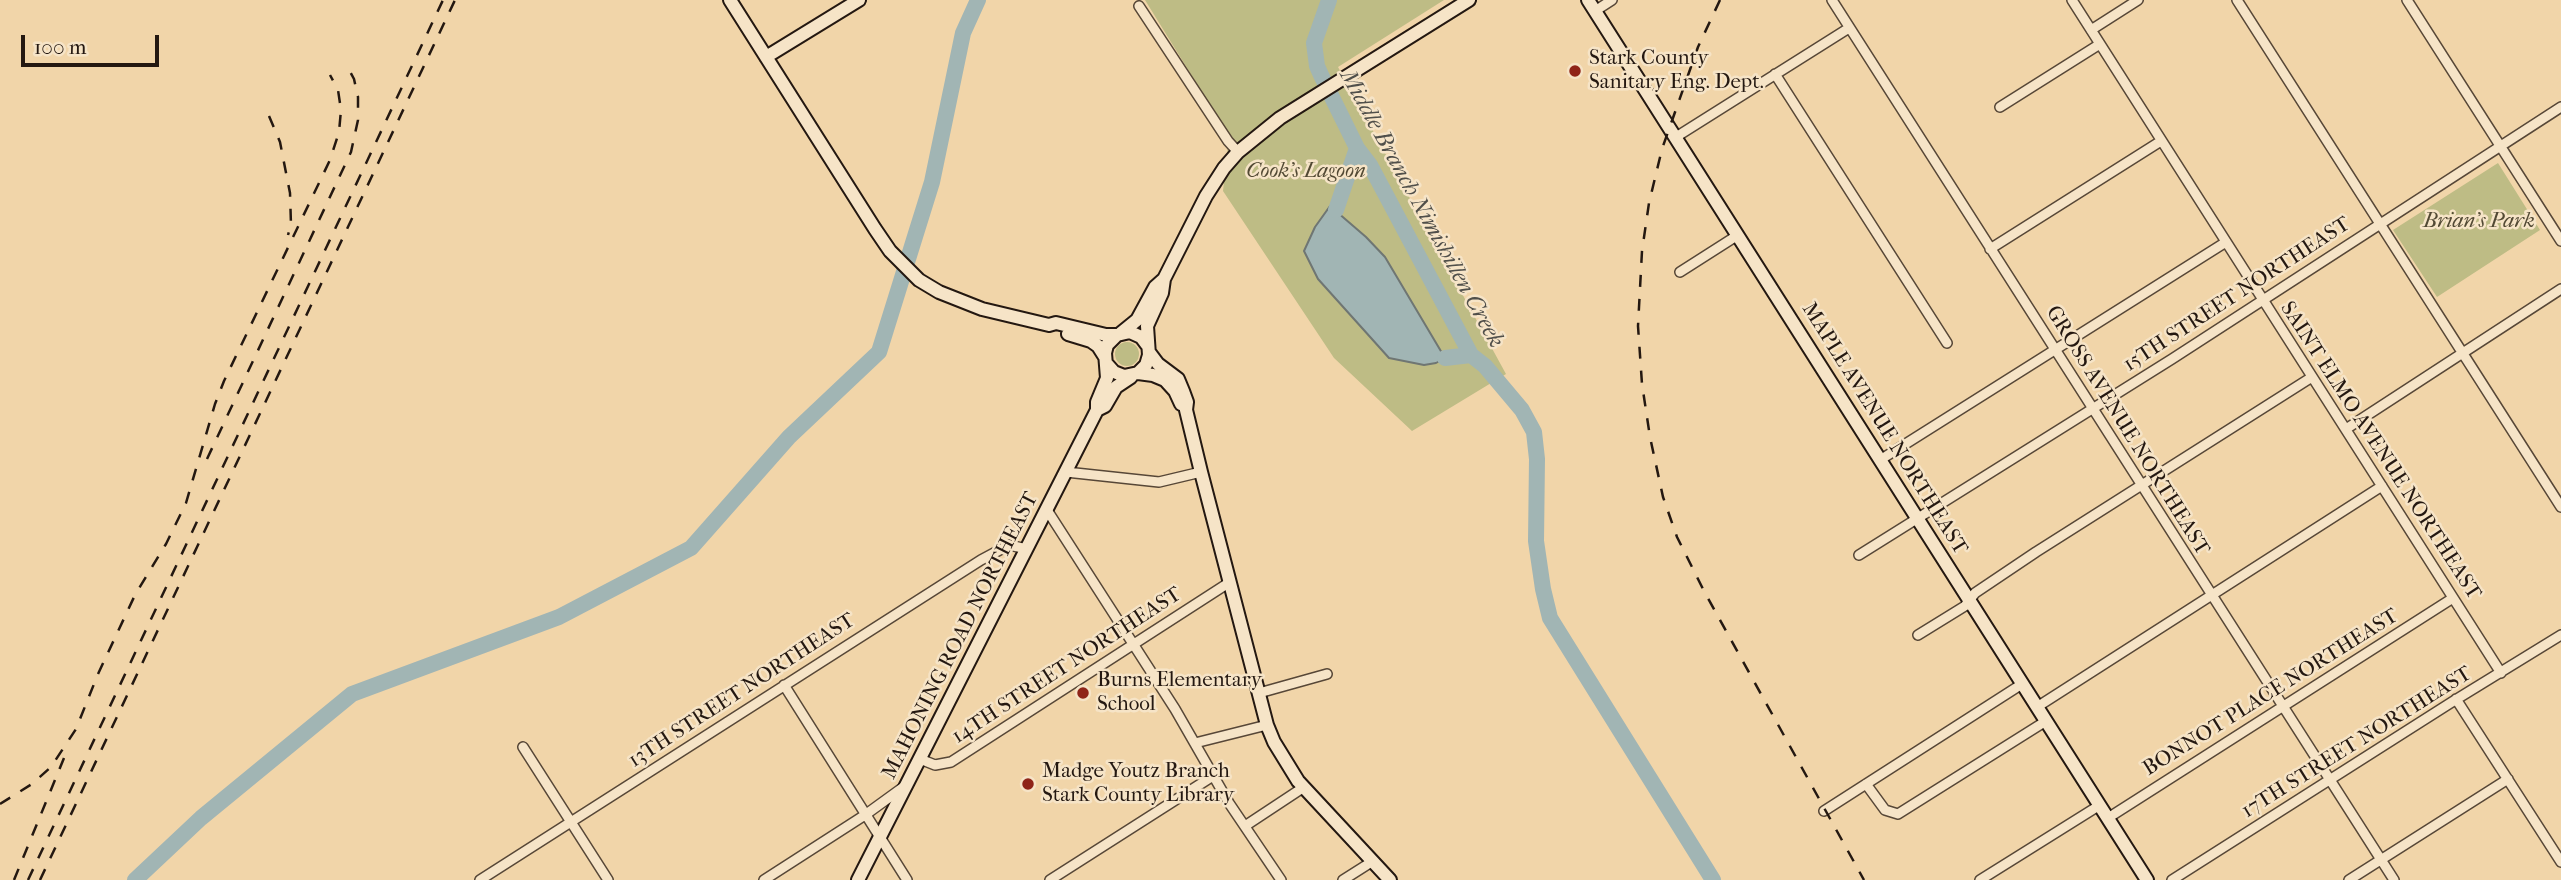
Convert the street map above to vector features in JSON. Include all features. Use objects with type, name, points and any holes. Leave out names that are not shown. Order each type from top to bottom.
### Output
[{"type":"street","points":[[730,0],[890,251],[919,279],[962,302],[1049,325],[1056,323],[1103,335],[1135,334],[1158,364],[1180,382],[1187,402],[1186,410]]},
{"type":"street","points":[[766,57],[859,0]]},
{"type":"street","points":[[1136,374],[1146,365],[1148,324],[1162,293],[1164,279],[1206,196],[1238,152],[1269,126],[1469,0]]},
{"type":"street","points":[[1592,5],[1612,0]]},
{"type":"street","name":"GROSS AVENUE NORTHEAST","points":[[1832,0],[2394,880]]},
{"type":"street","name":"SAINT ELMO AVENUE NORTHEAST","points":[[2072,0],[2501,673]]},
{"type":"street","points":[[2091,30],[2138,0]]},
{"type":"street","points":[[2237,0],[2561,507]]},
{"type":"street","points":[[2407,0],[2561,241]]},
{"type":"street","name":"MAPLE AVENUE NORTHEAST","points":[[1592,5],[2147,880]]},
{"type":"street","points":[[1139,6],[1221,131],[1238,152]]},
{"type":"street","points":[[1676,137],[1849,27]]},
{"type":"street","points":[[2000,107],[2100,44]]},
{"type":"street","points":[[1775,74],[1947,343]]},
{"type":"street","name":"15TH STREET NORTHEAST","points":[[1859,555],[2263,300],[2561,107]]},
{"type":"street","points":[[1990,249],[2161,141]]},
{"type":"street","points":[[1680,272],[1738,235]]},
{"type":"street","points":[[1880,460],[2226,242]]},
{"type":"street","points":[[1105,360],[1107,345],[1138,319],[1154,287],[1164,279]]},
{"type":"street","points":[[2346,429],[2561,289]]},
{"type":"street","points":[[1049,325],[1054,331],[1091,341],[1098,346],[1117,374],[1153,375],[1165,380],[1186,410],[1267,724],[1282,758],[1304,788],[1390,880]]},
{"type":"street","name":"MAHONING ROAD NORTHEAST","points":[[858,880],[1097,410],[1097,402],[1106,380],[1105,360]]},
{"type":"street","name":"MAHONING ROAD NORTHEAST","points":[[1097,410],[1105,406],[1116,387],[1136,374]]},
{"type":"street","points":[[1918,635],[1965,606],[1975,593],[2312,377]]},
{"type":"street","points":[[1066,472],[1159,482],[1201,472]]},
{"type":"street","points":[[2037,707],[2382,486]]},
{"type":"street","points":[[1047,510],[1134,643],[1213,776],[1281,880]]},
{"type":"street","name":"13TH STREET NORTHEAST","points":[[480,880],[981,560],[1009,545],[1027,549]]},
{"type":"street","name":"14TH STREET NORTHEAST","points":[[920,759],[935,765],[951,762],[1230,582]]},
{"type":"street","name":"BONNOT PLACE NORTHEAST","points":[[2108,818],[2453,598]]},
{"type":"street","name":"17TH STREET NORTHEAST","points":[[2172,880],[2561,635]]},
{"type":"street","points":[[1259,693],[1327,674]]},
{"type":"street","points":[[1824,811],[2022,684]]},
{"type":"street","points":[[784,685],[908,880]]},
{"type":"street","points":[[2456,699],[2560,859]]},
{"type":"street","points":[[1866,784],[1885,810],[1898,814],[2046,721]]},
{"type":"street","points":[[1195,743],[1267,724]]},
{"type":"street","points":[[523,747],[608,880]]},
{"type":"street","points":[[1050,880],[1213,776]]},
{"type":"street","points":[[2349,880],[2508,779]]},
{"type":"street","points":[[764,880],[865,815],[909,783]]},
{"type":"street","points":[[1245,826],[1304,788]]},
{"type":"street","points":[[1980,880],[2100,806]]},
{"type":"street","points":[[1343,880],[1373,861]]},
{"type":"green space","name":"Cook's Lagoon","points":[[1145,0],[1444,0],[1338,67],[1506,374],[1412,431],[1334,358],[1223,191],[1229,136]]},
{"type":"green space","name":"Brian's Park","points":[[2498,163],[2540,230],[2437,297],[2393,230]]},
{"type":"green space","points":[[1122,342],[1132,342],[1139,349],[1139,359],[1132,366],[1122,366],[1115,359],[1115,349]]},
{"type":"shaded area","points":[[1330,206],[1385,257],[1445,358],[1424,365],[1389,358],[1318,279],[1304,251],[1315,227]]},
{"type":"waterway","points":[[135,880],[201,818],[352,694],[559,617],[691,548],[789,437],[879,352],[932,182],[963,33],[978,0]]},
{"type":"waterway","name":"Middle Branch Nimishillen Creek","points":[[1329,0],[1314,43],[1321,75],[1357,148],[1370,165],[1471,355],[1485,366],[1522,410],[1534,432],[1537,459],[1536,541],[1550,618],[1713,880]]},
{"type":"waterway","points":[[1336,210],[1357,148]]},
{"type":"waterway","points":[[1445,358],[1471,355]]},
{"type":"railway","points":[[28,880],[443,0]]},
{"type":"railway","points":[[40,880],[455,0]]},
{"type":"railway","points":[[1720,0],[1698,47],[1662,149],[1649,203],[1642,251],[1638,326],[1642,384],[1650,437],[1663,497],[1677,537],[1704,591],[1864,880]]},
{"type":"railway","points":[[207,459],[351,152],[358,120],[358,97],[354,79],[346,64]]},
{"type":"railway","points":[[0,804],[32,784],[51,767],[76,729],[135,595],[166,544],[186,503],[224,381],[330,160],[339,132],[341,110],[338,90],[330,75]]},
{"type":"railway","points":[[269,116],[280,142],[290,193],[291,225],[288,235]]},
{"type":"railway","points":[[14,880],[64,758]]},
{"type":"place","name":"Stark County Sanitary Eng. Dept.","points":[[1575,71]]},
{"type":"place","name":"Burns Elementary School","points":[[1083,693]]},
{"type":"place","name":"Madge Youtz Branch Stark County Library","points":[[1028,784]]}]
